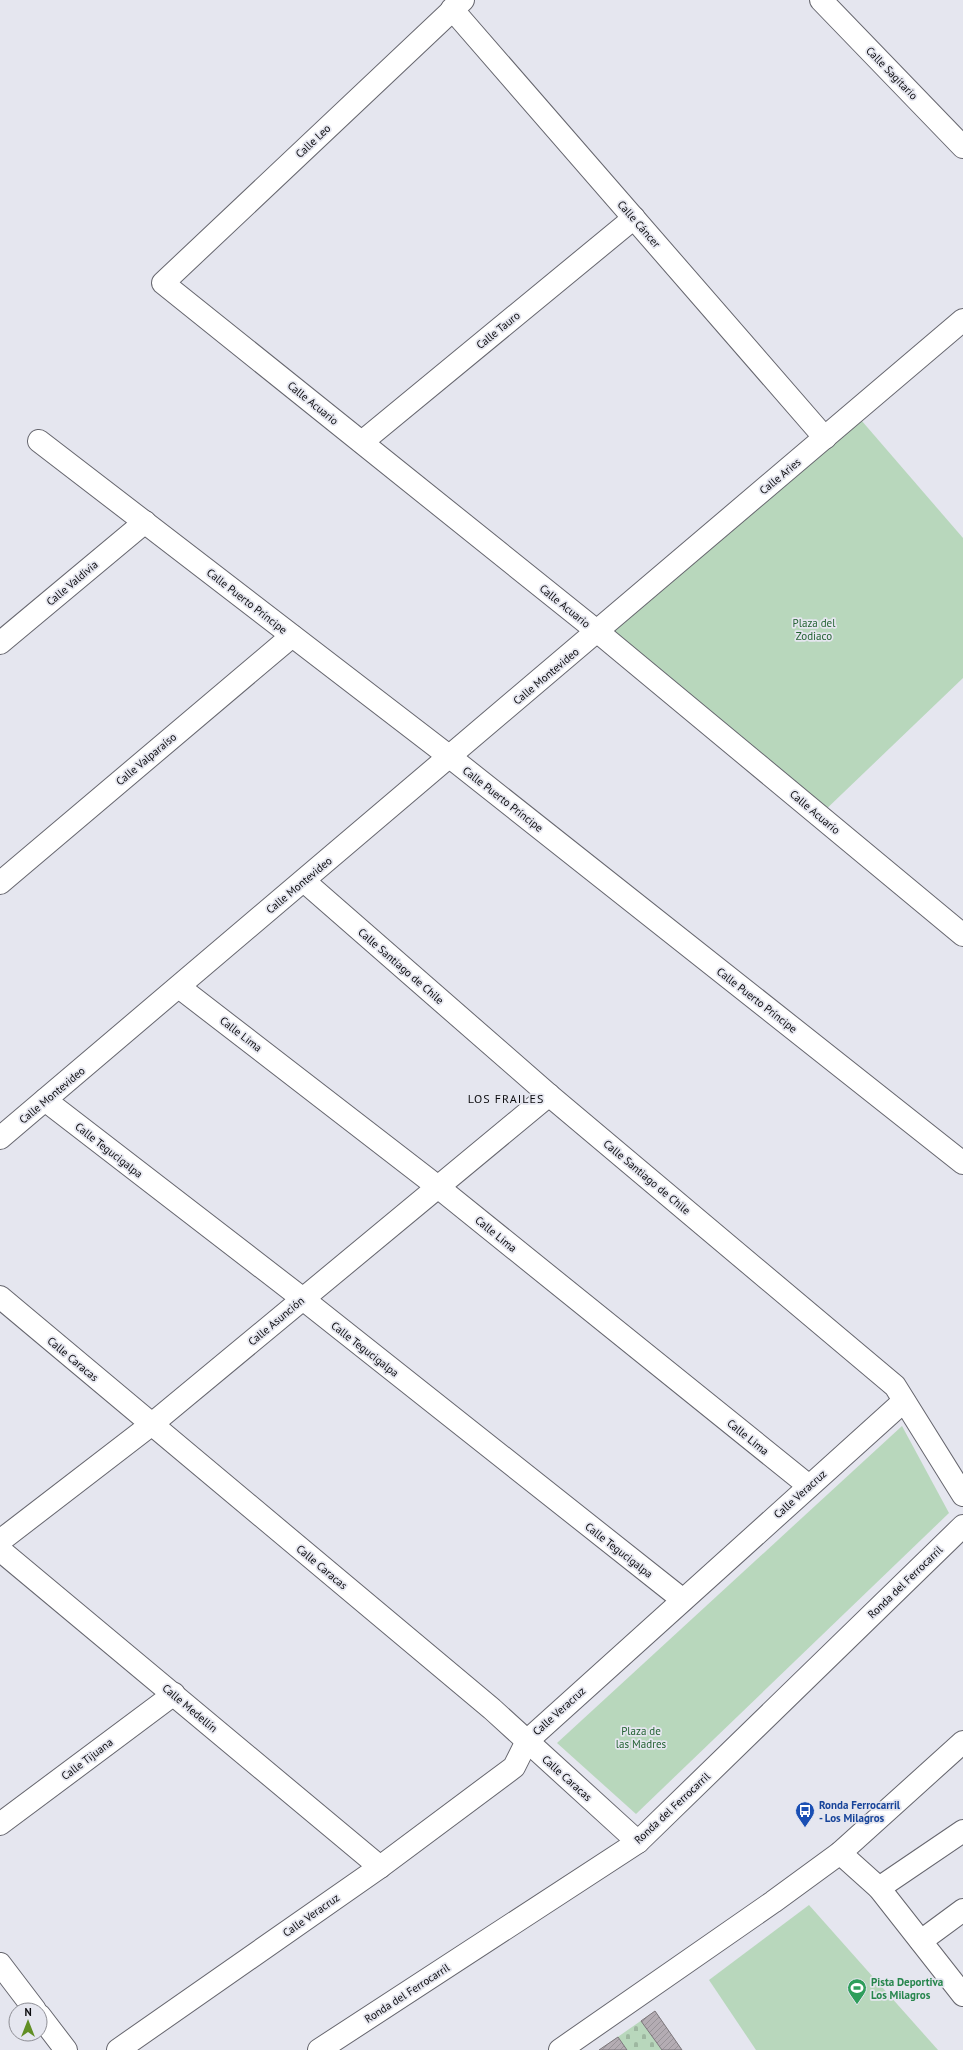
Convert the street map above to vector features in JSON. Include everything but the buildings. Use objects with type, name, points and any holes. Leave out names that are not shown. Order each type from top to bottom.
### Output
[{"type":"street","name":"Calle Sagitario","points":[[821,0],[963,147]]},
{"type":"street","name":"Calle Cáncer","points":[[458,5],[634,218],[825,438]]},
{"type":"street","name":"Calle Leo","points":[[163,283],[458,5]]},
{"type":"street","name":"Calle Tauro","points":[[362,442],[634,218]]},
{"type":"street","name":"Calle Acuario","points":[[163,283],[598,632],[963,935]]},
{"type":"street","name":"Calle Aries","points":[[598,632],[963,320]]},
{"type":"street","name":"Calle Puerto Príncipe","points":[[39,441],[450,757],[963,1163]]},
{"type":"street","name":"Calle Valdivia","points":[[0,643],[145,522]]},
{"type":"street","name":"Calle Montevideo","points":[[0,1138],[598,632]]},
{"type":"street","name":"Calle Valparaíso","points":[[0,883],[292,636]]},
{"type":"street","name":"Calle Santiago de Chile","points":[[304,881],[549,1095],[895,1386],[963,1495]]},
{"type":"street","name":"Calle Lima","points":[[179,987],[438,1187],[809,1486]]},
{"type":"street","name":"Calle Asunción","points":[[0,1541],[152,1424],[549,1095]]},
{"type":"street","name":"Calle Tegucigalpa","points":[[45,1100],[302,1299],[683,1600]]},
{"type":"street","name":"Calle Caracas","points":[[0,1297],[492,1709],[638,1842]]},
{"type":"street","name":"Calle Veracruz","points":[[118,2050],[380,1867],[514,1767],[527,1741],[904,1401]]},
{"type":"street","name":"Ronda del Ferrocarril","points":[[319,2050],[638,1842],[963,1526]]},
{"type":"street","name":"Calle Medellín","points":[[0,1550],[380,1867]]},
{"type":"street","name":"Calle Tijuana","points":[[0,1824],[174,1694]]},
{"type":"street","points":[[560,2050],[773,1902],[840,1853],[963,1742]]},
{"type":"street","points":[[879,1888],[963,1831]]},
{"type":"street","points":[[840,1853],[879,1888],[963,1995]]},
{"type":"street","points":[[921,1941],[963,1910]]},
{"type":"street","points":[[0,1964],[29,2002]]},
{"type":"street","points":[[48,2026],[66,2050]]},
{"type":"green space","name":"Plaza del Zodiaco","points":[[855,413],[963,538],[963,678],[819,816],[598,632]]},
{"type":"green space","name":"Plaza de las Madres","points":[[902,1426],[949,1513],[636,1814],[557,1743]]},
{"type":"green space","points":[[809,1905],[938,2050],[756,2050],[709,1980]]},
{"type":"green space","points":[[655,2011],[682,2050],[599,2050]]},
{"type":"place","name":"Ronda Ferrocarril - Los Milagros","points":[[805,1828]]},
{"type":"place","name":"Pista Deportiva Los Milagros","points":[[857,2005]]},
{"type":"district","name":"LOS FRAILES","points":[[506,1098]]}]
